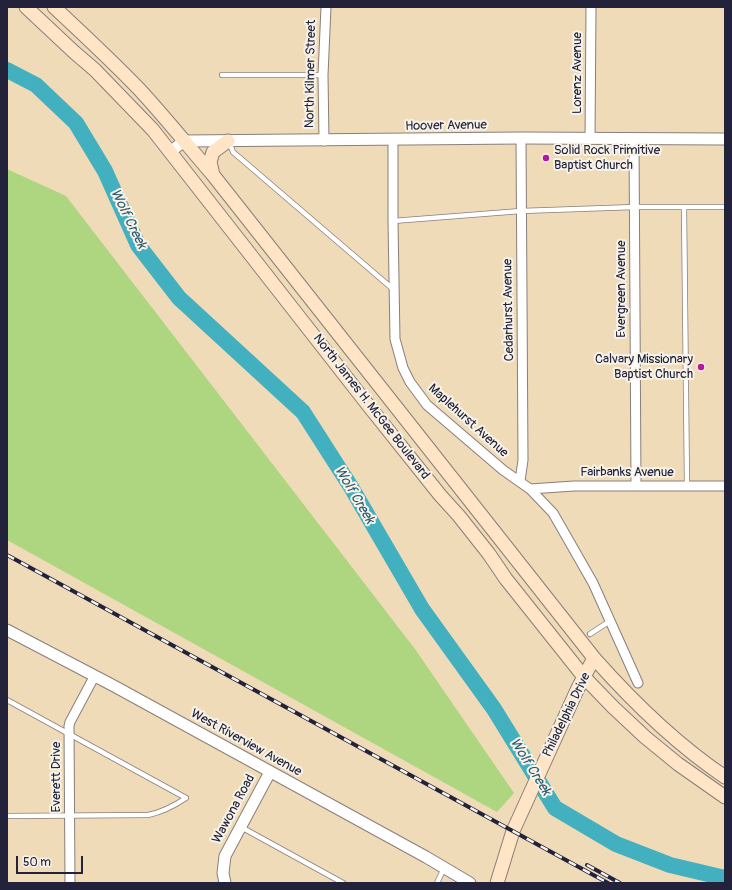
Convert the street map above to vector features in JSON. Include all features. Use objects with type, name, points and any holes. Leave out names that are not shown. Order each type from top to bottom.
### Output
[{"type":"main road","name":"North James H. McGee Boulevard","points":[[26,7],[74,52],[96,70],[153,130],[378,417],[489,554],[510,585],[584,677],[645,737],[678,764],[725,797]]},
{"type":"main road","name":"North James H. McGee Boulevard","points":[[54,7],[140,90],[213,175],[610,677],[679,744],[725,777]]},
{"type":"main road","points":[[213,175],[210,162],[213,152],[228,141]]},
{"type":"main road","name":"Philadelphia Drive","points":[[497,883],[512,831],[565,715],[594,658]]},
{"type":"street","name":"North Kilmer Street","points":[[324,141],[323,75],[326,7]]},
{"type":"street","name":"Lorenz Avenue","points":[[590,139],[591,7]]},
{"type":"street","name":"Hoover Avenue","points":[[184,141],[324,141],[521,138],[725,139]]},
{"type":"street","name":"Cedarhurst Avenue","points":[[520,481],[523,460],[521,138]]},
{"type":"street","name":"Evergreen Avenue","points":[[634,139],[636,486]]},
{"type":"street","name":"Maplehurst Avenue","points":[[393,140],[396,347],[402,368],[410,382],[427,405],[503,470],[530,489],[553,513],[589,576],[638,683]]},
{"type":"street","points":[[170,152],[184,141]]},
{"type":"street","name":"Fairbanks Avenue","points":[[530,489],[574,486],[725,486]]},
{"type":"street","name":"West Riverview Avenue","points":[[7,630],[270,772],[470,883]]},
{"type":"street","name":"Everett Drive","points":[[70,883],[70,722],[94,677]]},
{"type":"street","name":"Wawona Road","points":[[225,883],[223,872],[225,856],[270,772]]},
{"type":"lane","points":[[222,75],[323,75]]},
{"type":"lane","points":[[228,141],[233,152],[394,290]]},
{"type":"lane","points":[[393,221],[521,211],[635,207],[725,207]]},
{"type":"lane","points":[[684,207],[687,486]]},
{"type":"lane","points":[[590,634],[610,621]]},
{"type":"lane","points":[[7,700],[186,798],[173,807],[159,813],[148,815],[7,816]]},
{"type":"lane","points":[[240,826],[343,883]]},
{"type":"lane","points":[[437,883],[444,868]]},
{"type":"green space","points":[[7,169],[66,196],[415,649],[514,793],[497,812],[7,540]]},
{"type":"waterway","name":"Wolf Creek","points":[[7,70],[36,85],[76,123],[105,171],[138,245],[179,298],[303,412],[351,487],[422,609],[494,709],[555,808],[616,844],[670,865],[725,878]]},
{"type":"railway","points":[[7,555],[608,883]]},
{"type":"railway","points":[[587,865],[620,883]]},
{"type":"place","name":"Solid Rock Primitive Baptist Church","points":[[546,158]]},
{"type":"place","name":"Calvary Missionary Baptist Church","points":[[701,367]]}]
